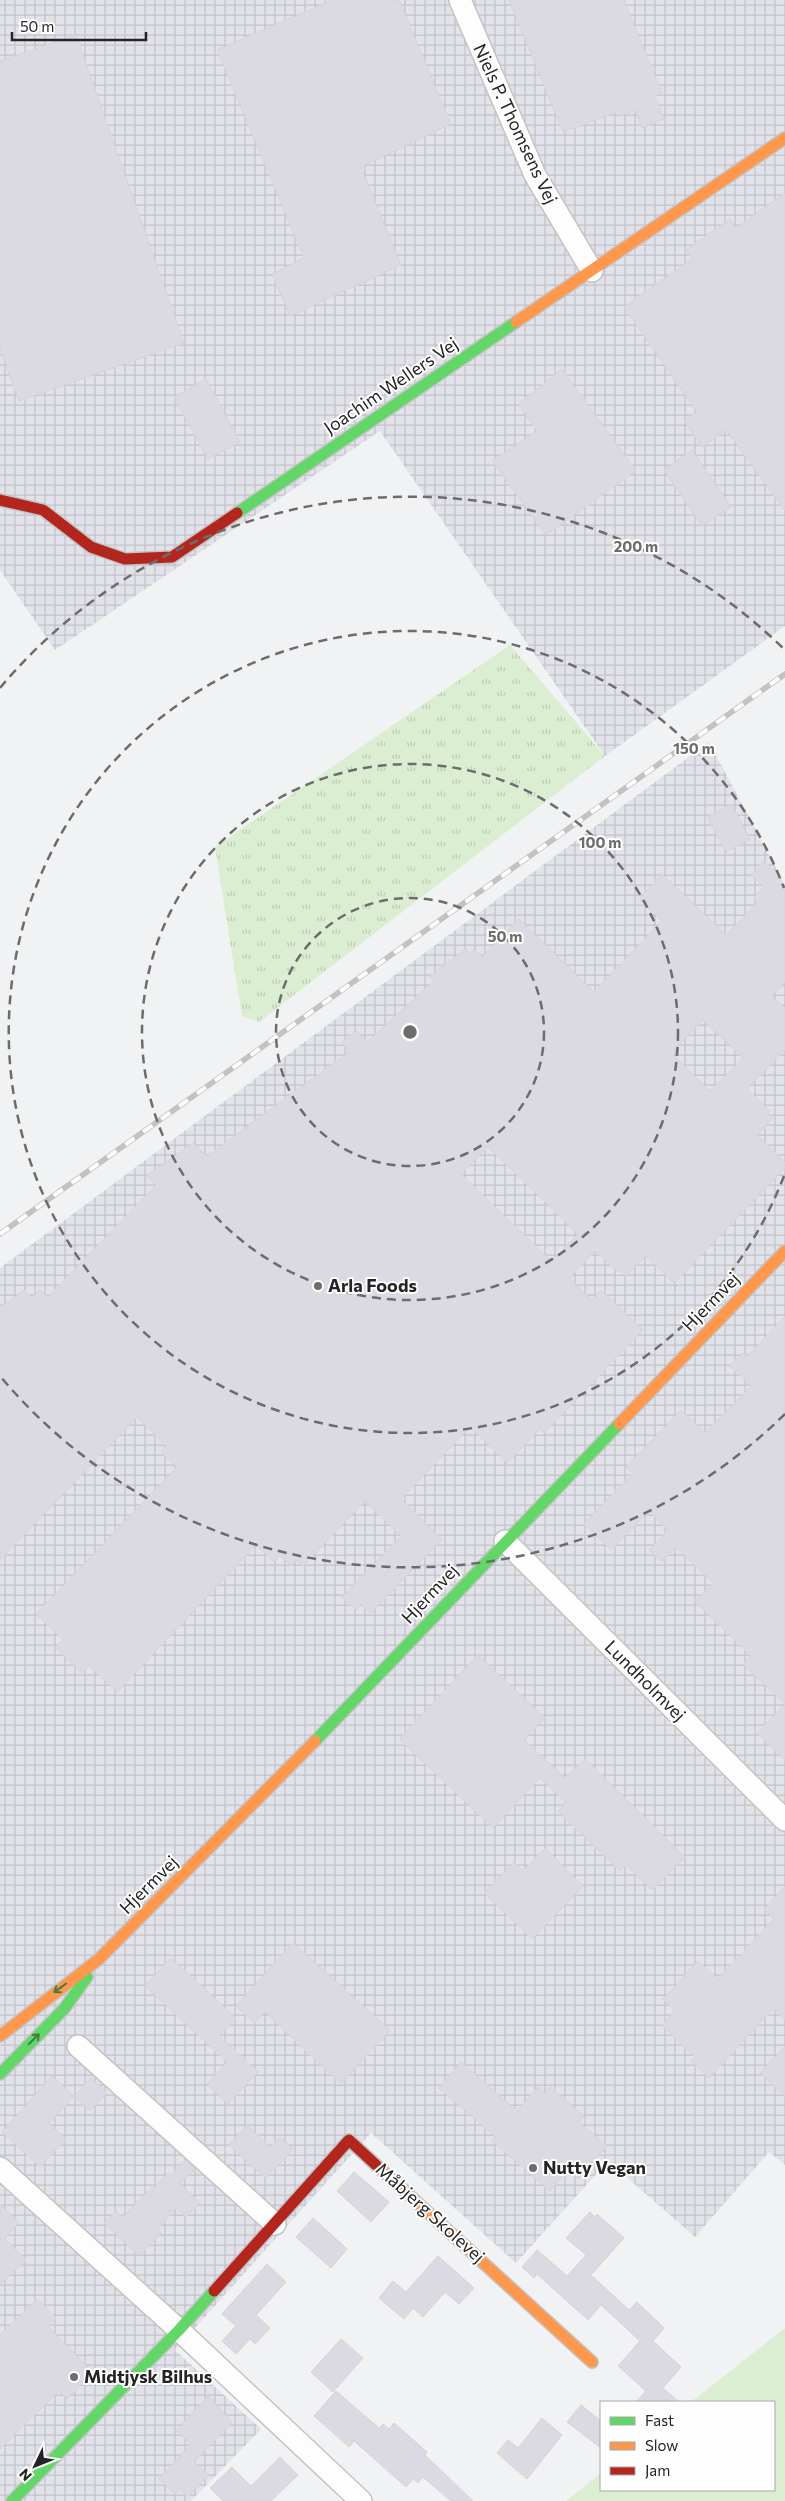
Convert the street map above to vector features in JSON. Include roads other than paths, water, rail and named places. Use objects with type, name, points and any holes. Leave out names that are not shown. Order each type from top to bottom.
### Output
[{"type":"street","name":"Niels P. Thomsens Vej","points":[[460,0],[535,175],[592,271]]},
{"type":"street","name":"Joachim Wellers Vej","points":[[0,500],[43,510],[91,547],[125,559],[172,557],[785,138]]},
{"type":"street","name":"Hjermvej","points":[[0,2036],[99,1959],[341,1714],[785,1251]]},
{"type":"street","name":"Lundholmvej","points":[[505,1541],[785,1820]]},
{"type":"street","name":"Hjermvej","points":[[0,2074],[64,2009],[99,1959]]},
{"type":"street","points":[[78,2046],[275,2224]]},
{"type":"street","name":"Måbjerg Skolevej","points":[[12,2501],[179,2330],[349,2140],[592,2362]]},
{"type":"street","points":[[0,2168],[179,2330],[361,2501]]},
{"type":"railway","points":[[0,1234],[785,674]]},
{"type":"place","name":"Arla Foods","points":[[318,1286]]},
{"type":"place","name":"Nutty Vegan","points":[[533,2168]]},
{"type":"place","name":"Midtjysk Bilhus","points":[[74,2377]]}]
